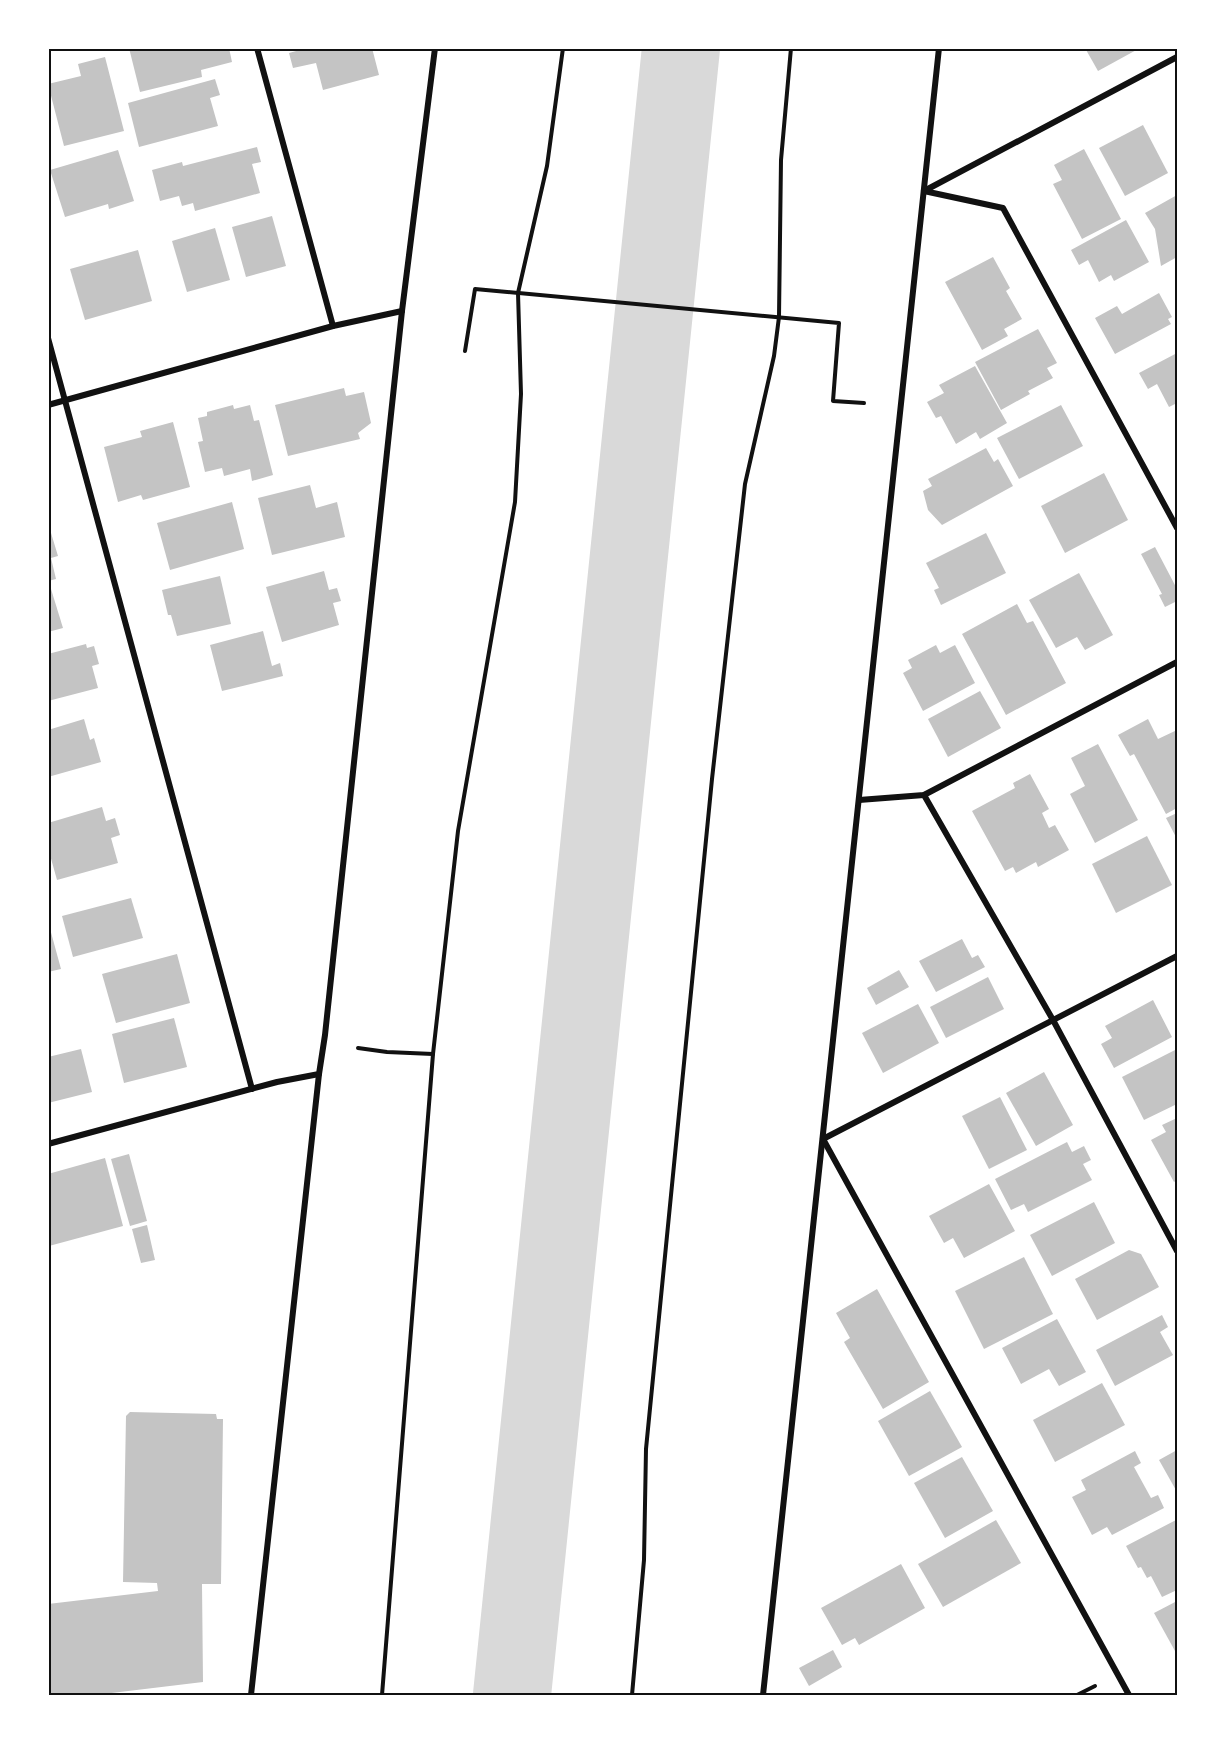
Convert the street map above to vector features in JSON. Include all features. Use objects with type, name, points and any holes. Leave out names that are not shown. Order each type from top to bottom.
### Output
[{"type":"street","points":[[258,48],[333,326]]},
{"type":"street","points":[[251,1695],[325,1035],[402,311],[435,48]]},
{"type":"street","points":[[763,1695],[939,48]]},
{"type":"street","points":[[924,191],[1177,57]]},
{"type":"street","points":[[924,191],[1003,208],[1177,528]]},
{"type":"street","points":[[48,405],[333,326],[402,311]]},
{"type":"street","points":[[48,339],[252,1089]]},
{"type":"street","points":[[859,800],[924,795],[1177,662]]},
{"type":"street","points":[[924,795],[1053,1020],[1177,1251]]},
{"type":"street","points":[[823,1139],[1177,956]]},
{"type":"street","points":[[48,1144],[252,1089],[319,1074]]},
{"type":"street","points":[[823,1139],[1129,1695]]},
{"type":"path","points":[[382,1695],[434,1054],[458,831],[515,502],[521,394],[518,293],[547,166],[564,48]]},
{"type":"path","points":[[632,1695],[644,1560],[646,1449],[712,779],[745,484],[774,356],[779,317],[782,160],[791,48]]},
{"type":"path","points":[[465,351],[474,289],[839,323],[833,401],[864,403]]},
{"type":"path","points":[[358,1048],[434,1054]]},
{"type":"path","points":[[1077,1695],[1098,1684]]},
{"type":"building","points":[[129,48],[229,48],[232,62],[201,70],[202,77],[140,92]]},
{"type":"building","points":[[307,48],[372,48],[379,75],[323,90],[316,63],[293,68],[289,53]]},
{"type":"building","points":[[1085,48],[1140,48],[1098,71]]},
{"type":"building","points":[[105,57],[124,131],[64,146],[48,84],[81,76],[78,64]]},
{"type":"building","points":[[215,79],[220,95],[210,98],[218,126],[139,147],[128,103]]},
{"type":"building","points":[[1143,125],[1168,173],[1125,196],[1099,148]]},
{"type":"building","points":[[257,147],[261,162],[252,164],[260,193],[195,211],[193,203],[182,206],[179,196],[160,201],[152,170],[182,162],[183,166]]},
{"type":"building","points":[[1084,149],[1121,219],[1082,239],[1053,184],[1062,180],[1054,165]]},
{"type":"building","points":[[118,150],[134,201],[109,209],[108,204],[65,217],[50,170]]},
{"type":"building","points":[[1177,195],[1177,257],[1161,266],[1155,229],[1145,213]]},
{"type":"building","points":[[272,216],[286,266],[246,277],[232,227]]},
{"type":"building","points":[[1126,220],[1149,262],[1114,281],[1111,275],[1099,282],[1088,260],[1079,265],[1071,250]]},
{"type":"building","points":[[215,228],[230,280],[187,292],[172,241]]},
{"type":"building","points":[[138,250],[152,301],[85,320],[70,269]]},
{"type":"building","points":[[993,257],[1010,288],[1006,291],[1022,319],[1004,329],[1008,336],[982,350],[945,282]]},
{"type":"building","points":[[1159,293],[1172,317],[1168,319],[1171,324],[1115,354],[1095,318],[1117,306],[1122,314]]},
{"type":"building","points":[[1038,329],[1057,363],[1047,368],[1053,378],[1028,391],[1030,394],[1001,410],[975,362]]},
{"type":"building","points":[[1177,353],[1177,403],[1169,407],[1157,384],[1148,389],[1139,373]]},
{"type":"building","points":[[975,366],[1007,423],[980,439],[976,432],[956,444],[941,416],[936,418],[927,402],[944,393],[939,385]]},
{"type":"building","points":[[344,388],[346,396],[364,392],[371,423],[358,433],[360,439],[288,456],[275,405]]},
{"type":"building","points":[[233,405],[234,409],[250,405],[254,421],[259,420],[273,475],[252,481],[250,469],[224,476],[222,468],[205,472],[198,442],[203,441],[198,418],[207,416],[207,412]]},
{"type":"building","points":[[1061,405],[1083,446],[1019,479],[997,438]]},
{"type":"building","points":[[173,422],[190,487],[143,500],[141,495],[118,502],[104,447],[142,437],[140,431]]},
{"type":"building","points":[[986,448],[994,462],[998,459],[1013,486],[942,525],[928,510],[923,491],[932,486],[928,479]]},
{"type":"building","points":[[1104,473],[1128,520],[1065,553],[1041,506]]},
{"type":"building","points":[[310,485],[316,508],[337,502],[345,537],[272,555],[258,498]]},
{"type":"building","points":[[232,502],[244,549],[170,570],[157,523]]},
{"type":"building","points":[[48,523],[58,556],[51,558],[56,579],[48,581]]},
{"type":"building","points":[[986,533],[1006,573],[941,605],[934,590],[939,588],[926,563]]},
{"type":"building","points":[[1155,547],[1177,589],[1177,601],[1165,607],[1159,595],[1162,594],[1141,554]]},
{"type":"building","points":[[324,571],[329,590],[337,588],[341,601],[333,603],[339,625],[282,642],[266,587]]},
{"type":"building","points":[[1079,573],[1113,635],[1085,650],[1077,637],[1056,648],[1029,600]]},
{"type":"building","points":[[220,576],[231,624],[177,636],[171,615],[168,615],[162,590]]},
{"type":"building","points":[[51,589],[63,628],[48,632],[48,590]]},
{"type":"building","points":[[1017,604],[1027,623],[1033,621],[1066,683],[1006,715],[962,634]]},
{"type":"building","points":[[263,631],[272,666],[280,663],[283,676],[222,691],[210,645]]},
{"type":"building","points":[[86,644],[87,648],[94,646],[99,664],[92,666],[98,688],[48,701],[48,654]]},
{"type":"building","points":[[936,645],[940,653],[955,645],[975,683],[923,711],[903,673],[912,668],[908,660]]},
{"type":"building","points":[[980,691],[1001,728],[948,757],[928,719]]},
{"type":"building","points":[[84,719],[90,740],[94,738],[101,762],[48,777],[48,730]]},
{"type":"building","points":[[1148,719],[1158,739],[1177,730],[1177,808],[1166,814],[1134,754],[1130,756],[1118,735]]},
{"type":"building","points":[[1098,744],[1138,820],[1095,843],[1070,794],[1085,786],[1071,758]]},
{"type":"building","points":[[1030,774],[1049,809],[1042,813],[1049,828],[1055,825],[1069,850],[1038,867],[1036,862],[1016,873],[1013,867],[1005,871],[972,811],[1015,788],[1013,783]]},
{"type":"building","points":[[102,807],[106,821],[115,818],[120,835],[111,838],[118,863],[57,880],[50,855],[48,856],[48,823]]},
{"type":"building","points":[[1177,813],[1177,839],[1166,818]]},
{"type":"building","points":[[1147,836],[1172,885],[1116,913],[1092,864]]},
{"type":"building","points":[[131,898],[143,938],[73,957],[62,916]]},
{"type":"building","points":[[48,926],[61,969],[48,972]]},
{"type":"building","points":[[962,939],[972,958],[978,955],[985,967],[936,992],[919,961]]},
{"type":"building","points":[[177,954],[190,1003],[116,1023],[102,974]]},
{"type":"building","points":[[899,970],[909,987],[876,1005],[867,988]]},
{"type":"building","points":[[988,977],[1004,1009],[946,1038],[930,1007]]},
{"type":"building","points":[[1153,1000],[1172,1037],[1114,1068],[1101,1044],[1112,1038],[1105,1026]]},
{"type":"building","points":[[918,1004],[939,1043],[883,1073],[862,1033]]},
{"type":"building","points":[[174,1018],[187,1067],[124,1083],[112,1034]]},
{"type":"building","points":[[81,1049],[92,1092],[48,1103],[48,1057]]},
{"type":"building","points":[[1177,1049],[1177,1104],[1144,1120],[1122,1077]]},
{"type":"building","points":[[1044,1072],[1073,1125],[1036,1146],[1006,1093]]},
{"type":"building","points":[[1000,1097],[1027,1150],[989,1169],[962,1116]]},
{"type":"building","points":[[1177,1118],[1177,1180],[1174,1182],[1151,1140],[1166,1132],[1162,1125]]},
{"type":"building","points":[[1067,1142],[1072,1152],[1084,1146],[1091,1160],[1083,1164],[1092,1180],[1028,1212],[1024,1204],[1011,1210],[995,1179]]},
{"type":"building","points":[[129,1154],[147,1221],[130,1226],[111,1159]]},
{"type":"building","points":[[105,1158],[123,1226],[49,1246],[48,1174]]},
{"type":"building","points":[[989,1184],[1015,1231],[964,1258],[953,1238],[944,1243],[929,1216]]},
{"type":"building","points":[[1094,1202],[1115,1243],[1052,1276],[1030,1235]]},
{"type":"building","points":[[147,1225],[155,1260],[141,1263],[132,1229]]},
{"type":"building","points":[[1129,1250],[1141,1254],[1159,1287],[1097,1320],[1075,1279]]},
{"type":"building","points":[[1024,1257],[1053,1314],[984,1349],[955,1291]]},
{"type":"building","points":[[877,1289],[929,1382],[883,1409],[844,1342],[850,1338],[836,1313]]},
{"type":"building","points":[[1162,1315],[1168,1327],[1160,1332],[1173,1355],[1115,1386],[1096,1350]]},
{"type":"building","points":[[1057,1319],[1086,1372],[1059,1386],[1049,1369],[1021,1384],[1002,1348]]},
{"type":"building","points":[[1102,1383],[1125,1425],[1055,1462],[1033,1420]]},
{"type":"building","points":[[930,1391],[962,1447],[909,1476],[878,1421]]},
{"type":"building","points":[[130,1412],[216,1414],[217,1419],[223,1419],[221,1584],[202,1584],[203,1682],[95,1695],[48,1695],[48,1604],[158,1591],[157,1583],[123,1582],[126,1416]]},
{"type":"building","points":[[1177,1450],[1177,1492],[1159,1460]]},
{"type":"building","points":[[1135,1451],[1141,1463],[1134,1467],[1151,1498],[1158,1495],[1164,1508],[1112,1535],[1107,1527],[1092,1535],[1072,1497],[1086,1490],[1081,1480]]},
{"type":"building","points":[[962,1457],[993,1511],[945,1538],[914,1483]]},
{"type":"building","points":[[996,1520],[1021,1563],[943,1607],[918,1564]]},
{"type":"building","points":[[1176,1520],[1177,1590],[1162,1597],[1151,1576],[1147,1578],[1141,1567],[1138,1568],[1126,1546]]},
{"type":"building","points":[[901,1564],[925,1608],[859,1645],[855,1638],[842,1645],[821,1608]]},
{"type":"building","points":[[1177,1601],[1177,1649],[1175,1651],[1154,1613]]},
{"type":"building","points":[[833,1650],[842,1667],[809,1686],[799,1668]]},
{"type":"waterway","points":[[512,1695],[681,48]]}]
